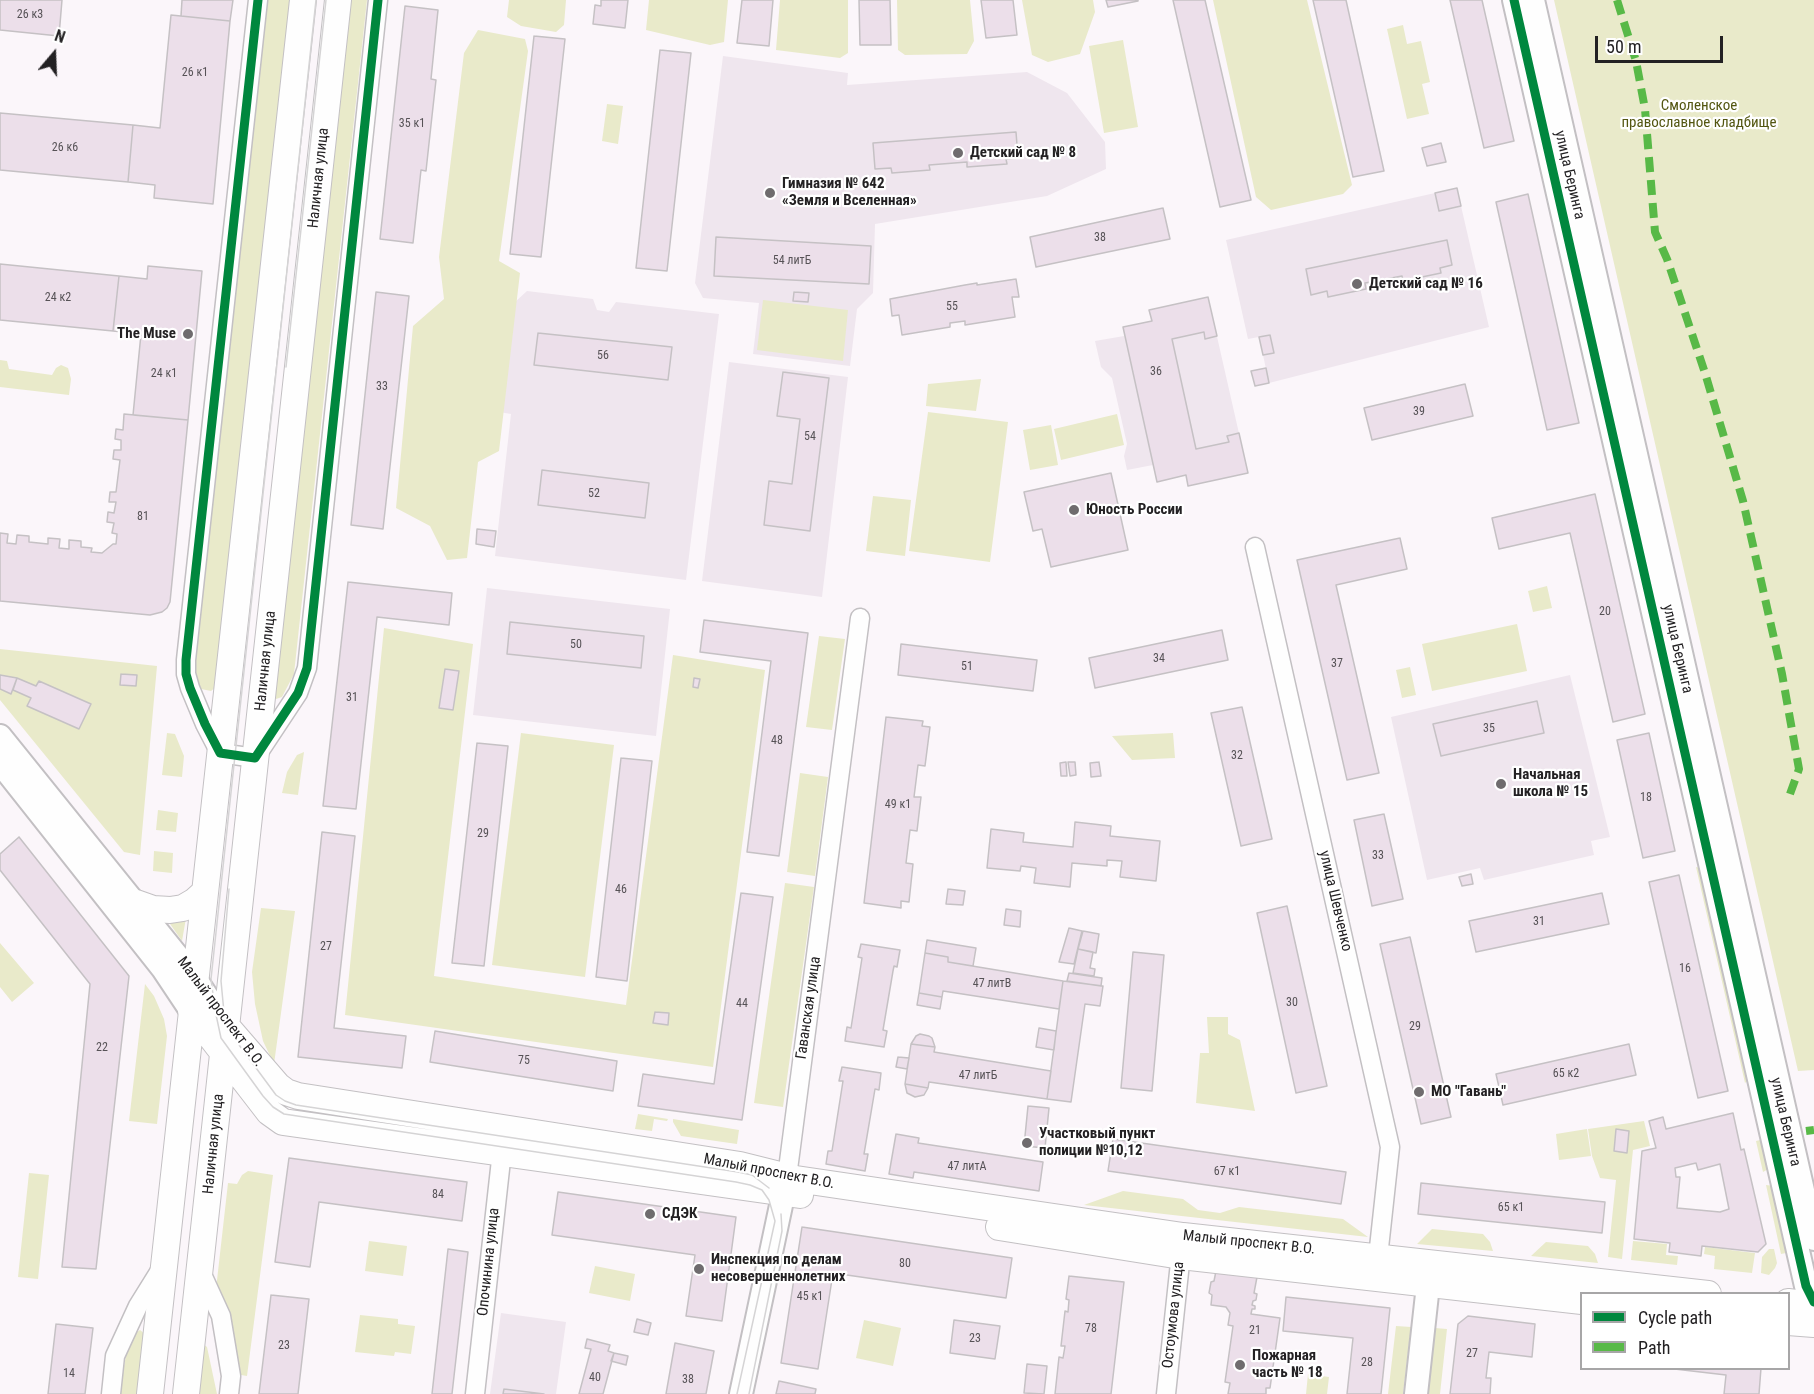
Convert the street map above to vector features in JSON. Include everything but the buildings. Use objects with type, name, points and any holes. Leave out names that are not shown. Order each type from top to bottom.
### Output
[{"type":"main road","points":[[150,1394],[303,0]]},
{"type":"main road","name":"Наличная улица","points":[[186,1394],[339,0]]},
{"type":"main road","points":[[136,903],[153,909],[183,908],[195,902],[205,892]]},
{"type":"main road","name":"Малый проспект В.О.","points":[[191,1011],[269,1112],[283,1122],[740,1165],[785,1184],[1182,1246],[1430,1273],[1694,1292]]},
{"type":"main road","name":"Малый проспект В.О.","points":[[227,1027],[278,1086],[286,1092],[503,1141]]},
{"type":"main road","name":"Малый проспект В.О.","points":[[1182,1246],[1378,1257],[1430,1273],[1580,1301]]},
{"type":"main road","points":[[1790,1302],[1814,1304]]},
{"type":"main road","points":[[1790,1322],[1814,1324]]},
{"type":"street","points":[[258,0],[186,660],[186,674],[190,688],[220,753],[255,758],[298,693],[307,668],[378,0]]},
{"type":"street","name":"улица Беринга","points":[[1514,0],[1806,1286],[1814,1304]]},
{"type":"street","name":"улица Беринга","points":[[1533,0],[1814,1239]]},
{"type":"street","name":"улица Шевченко","points":[[1255,547],[1390,1147],[1378,1257]]},
{"type":"street","name":"Гаванская улица","points":[[741,1394],[785,1184],[860,618]]},
{"type":"street","name":"Малый проспект В.О.","points":[[0,736],[195,978],[227,1027]]},
{"type":"street","name":"Малый проспект В.О.","points":[[0,763],[163,969],[191,1011]]},
{"type":"street","name":"Опочинина улица","points":[[475,1394],[503,1141]]},
{"type":"street","name":"Остоумова улица","points":[[1166,1394],[1182,1246]]},
{"type":"street","points":[[111,1394],[116,1356],[138,1306],[165,1262]]},
{"type":"street","points":[[200,1270],[221,1316],[231,1376],[229,1394]]},
{"type":"street","points":[[1416,1394],[1430,1273]]},
{"type":"shaded area","points":[[723,56],[848,73],[847,85],[1027,72],[1067,93],[1105,142],[1106,169],[1047,196],[875,224],[873,293],[857,309],[850,366],[753,354],[759,303],[703,298],[695,283]]},
{"type":"shaded area","name":"Детский сад № 16","points":[[1435,193],[1439,211],[1461,206],[1489,327],[1269,383],[1263,355],[1274,353],[1270,335],[1248,339],[1226,240]]},
{"type":"shaded area","points":[[527,291],[593,299],[597,310],[609,312],[616,302],[719,314],[686,580],[495,556],[511,414],[499,412],[502,314]]},
{"type":"shaded area","points":[[1208,297],[1248,473],[1188,486],[1185,475],[1157,482],[1153,465],[1127,470],[1124,456],[1127,444],[1112,378],[1101,367],[1095,341],[1124,336],[1123,327],[1151,321],[1149,310]]},
{"type":"shaded area","points":[[729,362],[848,377],[822,597],[702,581]]},
{"type":"shaded area","points":[[487,588],[670,609],[656,736],[473,715]]},
{"type":"shaded area","name":"Начальная школа № 15","points":[[1570,675],[1610,837],[1591,841],[1594,855],[1484,880],[1480,868],[1427,880],[1391,717]]},
{"type":"shaded area","points":[[501,1313],[566,1322],[556,1394],[490,1394]]},
{"type":"green space","points":[[266,0],[292,0],[217,686],[211,691],[201,689],[197,685],[194,672]]},
{"type":"green space","points":[[347,0],[367,0],[294,674],[282,697],[276,699],[273,697]]},
{"type":"green space","points":[[509,0],[566,0],[564,25],[556,32],[521,26],[507,17]]},
{"type":"green space","points":[[649,0],[728,0],[724,42],[710,45],[646,30]]},
{"type":"green space","points":[[780,0],[848,0],[848,53],[840,58],[776,50]]},
{"type":"green space","points":[[897,0],[970,0],[974,41],[967,54],[905,55],[898,50]]},
{"type":"green space","points":[[1022,0],[1093,0],[1095,12],[1080,54],[1048,62],[1032,55]]},
{"type":"green space","points":[[1213,0],[1307,0],[1352,185],[1343,194],[1271,210],[1256,197]]},
{"type":"green space","name":"Смоленское православное кладбище","points":[[1554,0],[1814,0],[1814,1070],[1798,1071]]},
{"type":"green space","points":[[1403,25],[1407,44],[1421,41],[1430,82],[1422,84],[1429,114],[1407,119],[1387,29]]},
{"type":"green space","points":[[478,30],[525,39],[528,51],[499,261],[520,273],[499,451],[478,462],[467,558],[447,560],[430,526],[396,508],[413,326],[444,299],[439,257],[464,53]]},
{"type":"green space","points":[[1123,40],[1138,127],[1104,133],[1089,46]]},
{"type":"green space","points":[[607,104],[623,106],[618,144],[602,141]]},
{"type":"green space","points":[[763,300],[848,310],[843,361],[757,350]]},
{"type":"green space","points":[[0,360],[7,361],[9,369],[52,375],[61,365],[68,368],[71,379],[69,395],[0,387]]},
{"type":"green space","points":[[981,379],[976,411],[926,406],[928,384]]},
{"type":"green space","points":[[928,412],[1008,422],[990,562],[909,551]]},
{"type":"green space","points":[[1117,414],[1124,445],[1061,460],[1054,429]]},
{"type":"green space","points":[[1051,425],[1058,465],[1030,470],[1023,430]]},
{"type":"green space","points":[[873,496],[911,500],[905,556],[866,551]]},
{"type":"green space","points":[[1547,586],[1552,608],[1533,612],[1528,591]]},
{"type":"green space","points":[[1517,624],[1527,671],[1432,691],[1422,644]]},
{"type":"green space","points":[[384,628],[473,644],[434,976],[626,1005],[673,655],[765,670],[713,1067],[345,1015]]},
{"type":"green space","points":[[819,636],[845,639],[832,730],[806,727]]},
{"type":"green space","points":[[0,649],[157,666],[140,855],[124,852],[0,700]]},
{"type":"green space","points":[[1410,667],[1416,695],[1402,698],[1396,670]]},
{"type":"green space","points":[[167,733],[175,734],[184,756],[182,777],[162,775]]},
{"type":"green space","points":[[521,733],[614,745],[585,977],[492,965]]},
{"type":"green space","points":[[1173,733],[1175,758],[1132,760],[1112,736]]},
{"type":"green space","points":[[304,752],[298,795],[282,793],[287,772],[297,755]]},
{"type":"green space","points":[[800,773],[828,777],[815,876],[787,872]]},
{"type":"green space","points":[[158,810],[178,813],[176,832],[156,830]]},
{"type":"green space","points":[[154,851],[173,853],[172,873],[153,871]]},
{"type":"green space","points":[[1696,867],[1700,868],[1749,1079],[1745,1083]]},
{"type":"green space","points":[[785,883],[814,887],[783,1107],[754,1103]]},
{"type":"green space","points":[[261,908],[295,911],[274,1064],[263,1041],[255,1004],[252,972]]},
{"type":"green space","points":[[186,918],[182,941],[168,921]]},
{"type":"green space","points":[[0,943],[34,983],[12,1002],[0,987]]},
{"type":"green space","points":[[145,984],[154,996],[164,1019],[167,1036],[157,1124],[129,1121]]},
{"type":"green space","points":[[1207,1017],[1228,1017],[1228,1034],[1240,1040],[1255,1111],[1196,1103],[1200,1053],[1209,1053]]},
{"type":"green space","points":[[638,1114],[668,1119],[667,1121],[654,1119],[652,1131],[635,1129]]},
{"type":"green space","points":[[673,1119],[739,1130],[737,1144],[681,1136]]},
{"type":"green space","points":[[1644,1121],[1650,1146],[1633,1150],[1622,1259],[1608,1257],[1616,1180],[1600,1178],[1592,1156],[1588,1129]]},
{"type":"green space","points":[[1587,1129],[1591,1156],[1559,1160],[1556,1134]]},
{"type":"green space","points":[[1756,1141],[1764,1141],[1770,1168],[1763,1172]]},
{"type":"green space","points":[[248,1171],[273,1175],[247,1376],[241,1375],[228,1314],[216,1289],[228,1183],[237,1184],[242,1175]]},
{"type":"green space","points":[[29,1173],[49,1175],[38,1279],[18,1277]]},
{"type":"green space","points":[[1766,1185],[1774,1186],[1791,1252],[1781,1254]]},
{"type":"green space","points":[[1123,1191],[1183,1199],[1198,1210],[1220,1213],[1239,1207],[1343,1219],[1368,1237],[1084,1205]]},
{"type":"green space","points":[[1432,1229],[1483,1234],[1490,1242],[1493,1251],[1417,1244]]},
{"type":"green space","points":[[369,1241],[407,1246],[403,1276],[365,1271]]},
{"type":"green space","points":[[1633,1241],[1667,1244],[1666,1255],[1678,1256],[1677,1265],[1631,1260]]},
{"type":"green space","points":[[1546,1242],[1588,1246],[1595,1254],[1598,1263],[1531,1256]]},
{"type":"green space","points":[[1705,1247],[1755,1253],[1752,1273],[1714,1269],[1715,1256],[1704,1254]]},
{"type":"green space","points":[[1769,1249],[1774,1249],[1777,1263],[1769,1275],[1761,1273],[1762,1257]]},
{"type":"green space","points":[[595,1266],[635,1274],[630,1301],[589,1293]]},
{"type":"green space","points":[[360,1315],[398,1319],[398,1324],[415,1326],[411,1354],[395,1352],[394,1356],[355,1352]]},
{"type":"green space","points":[[864,1320],[901,1328],[893,1366],[856,1358]]},
{"type":"green space","points":[[1396,1326],[1411,1327],[1403,1394],[1388,1394]]},
{"type":"green space","points":[[1435,1328],[1447,1329],[1440,1394],[1427,1394]]},
{"type":"green space","points":[[140,1330],[145,1334],[139,1394],[119,1394],[126,1355]]},
{"type":"green space","points":[[201,1342],[207,1347],[217,1394],[194,1394]]},
{"type":"green space","points":[[1308,1374],[1329,1377],[1327,1394],[1306,1394]]},
{"type":"tram line","points":[[316,0],[211,979],[221,1038],[263,1096],[273,1107],[284,1114],[736,1182],[762,1190],[769,1200],[775,1221],[737,1394]]},
{"type":"tram line","points":[[286,367],[326,0]]},
{"type":"tram line","points":[[229,889],[221,981],[225,1023],[276,1095],[285,1101],[296,1105],[738,1172],[752,1175],[769,1188]]},
{"type":"tram line","points":[[749,1394],[782,1231],[781,1214]]},
{"type":"marked path","points":[[1617,0],[1636,61],[1645,109],[1655,232],[1667,259],[1705,373],[1743,501],[1782,674],[1799,769],[1790,794]]},
{"type":"marked path","points":[[1806,1131],[1814,1130]]},
{"type":"cycle path","points":[[258,0],[186,660],[186,674],[190,688],[220,753],[255,758],[298,693],[307,668],[378,0]]},
{"type":"cycle path","points":[[1514,0],[1806,1286],[1814,1302]]},
{"type":"place","name":"Детский сад № 8","points":[[958,153]]},
{"type":"place","name":"Гимназия № 642 «Земля и Вселенная»","points":[[770,193]]},
{"type":"place","name":"Детский сад № 16","points":[[1357,284]]},
{"type":"place","name":"The Muse","points":[[188,334]]},
{"type":"place","name":"Юность России","points":[[1074,510]]},
{"type":"place","name":"Начальная школа № 15","points":[[1501,784]]},
{"type":"place","name":"МО \"Гавань\"","points":[[1419,1092]]},
{"type":"place","name":"Участковый пункт полиции №10,12","points":[[1027,1143]]},
{"type":"place","name":"СДЭК","points":[[650,1214]]},
{"type":"place","name":"Инспекция по делам несовершеннолетних","points":[[699,1269]]},
{"type":"place","name":"Пожарная часть № 18","points":[[1240,1365]]}]
